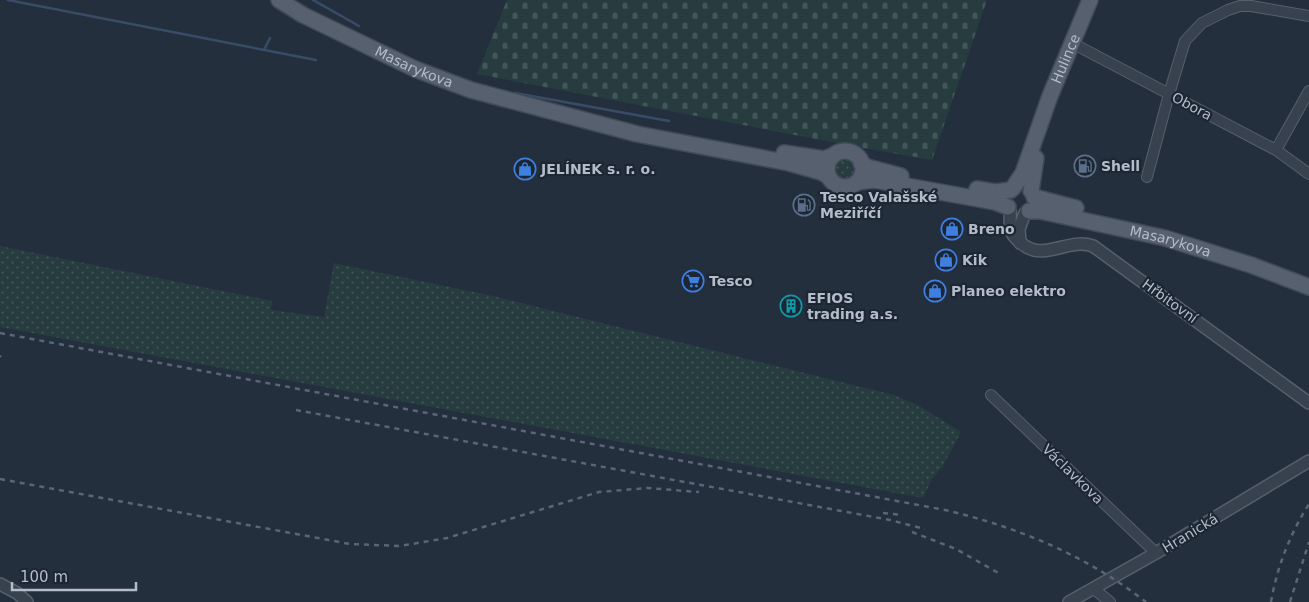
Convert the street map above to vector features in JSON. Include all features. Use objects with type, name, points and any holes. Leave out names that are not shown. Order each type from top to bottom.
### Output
[{"type":"main road","name":"Masarykova","points":[[279,0],[303,15],[415,69],[471,90],[637,134],[790,163],[822,172],[834,184],[841,187],[848,187],[857,182],[874,180],[995,202],[1023,205],[1202,239],[1309,286]]},
{"type":"main road","name":"Hulince","points":[[1012,189],[1023,173],[1050,96],[1090,0]]},
{"type":"main road","name":"Masarykova","points":[[559,113],[824,159],[841,152],[848,152],[858,157],[867,167],[894,175],[1001,192],[1023,187],[1023,205]]},
{"type":"main road","name":"Hulince","points":[[1023,205],[1043,119]]},
{"type":"main road","points":[[828,176],[827,166],[832,156]]},
{"type":"main road","points":[[857,182],[862,173],[861,162]]},
{"type":"main road","name":"Masarykova","points":[[1252,261],[1309,277]]},
{"type":"street","points":[[1147,177],[1185,42],[1202,23],[1241,3],[1309,16]]},
{"type":"street","name":"Obora","points":[[1072,43],[1276,150],[1309,174]]},
{"type":"street","points":[[1276,150],[1309,91]]},
{"type":"street","name":"Hřbitovní","points":[[1023,205],[1011,230],[1014,237],[1028,250],[1038,252],[1072,244],[1093,246],[1309,403]]},
{"type":"street","name":"Václavkova","points":[[991,395],[1156,553]]},
{"type":"street","name":"Hranická","points":[[1069,602],[1156,553],[1309,461]]},
{"type":"street","points":[[0,584],[27,602]]},
{"type":"street","points":[[1094,588],[1110,602]]},
{"type":"green space","points":[[507,0],[987,0],[932,160],[477,74]]},
{"type":"green space","points":[[845,159],[852,162],[855,169],[852,176],[845,179],[838,176],[835,169],[838,162]]},
{"type":"green space","points":[[0,246],[272,301],[271,310],[324,317],[334,263],[493,296],[894,395],[921,407],[961,432],[943,466],[932,479],[923,498],[0,327]]},
{"type":"waterway","points":[[8,0],[316,60]]},
{"type":"waterway","points":[[313,0],[359,26]]},
{"type":"waterway","points":[[264,50],[270,38]]},
{"type":"waterway","points":[[515,93],[669,121]]},
{"type":"railway","points":[[0,333],[945,510],[999,525],[1051,545],[1100,571],[1146,602]]},
{"type":"railway","points":[[296,410],[890,520],[925,529]]},
{"type":"railway","points":[[0,479],[350,544],[400,546],[447,538],[599,492],[647,488],[699,492]]},
{"type":"railway","points":[[1271,602],[1285,551],[1309,504]]},
{"type":"railway","points":[[883,513],[903,515]]},
{"type":"railway","points":[[912,532],[956,549],[1002,575]]},
{"type":"railway","points":[[1290,602],[1309,542]]},
{"type":"place","name":"Shell","points":[[1085,166]]},
{"type":"place","name":"JELÍNEK s. r. o.","points":[[525,169]]},
{"type":"place","name":"Tesco Valašské Meziříčí","points":[[804,205]]},
{"type":"place","name":"Breno","points":[[952,229]]},
{"type":"place","name":"Kik","points":[[946,260]]},
{"type":"place","name":"Tesco","points":[[693,281]]},
{"type":"place","name":"Planeo elektro","points":[[935,291]]},
{"type":"place","name":"EFIOS trading a.s.","points":[[791,306]]}]
